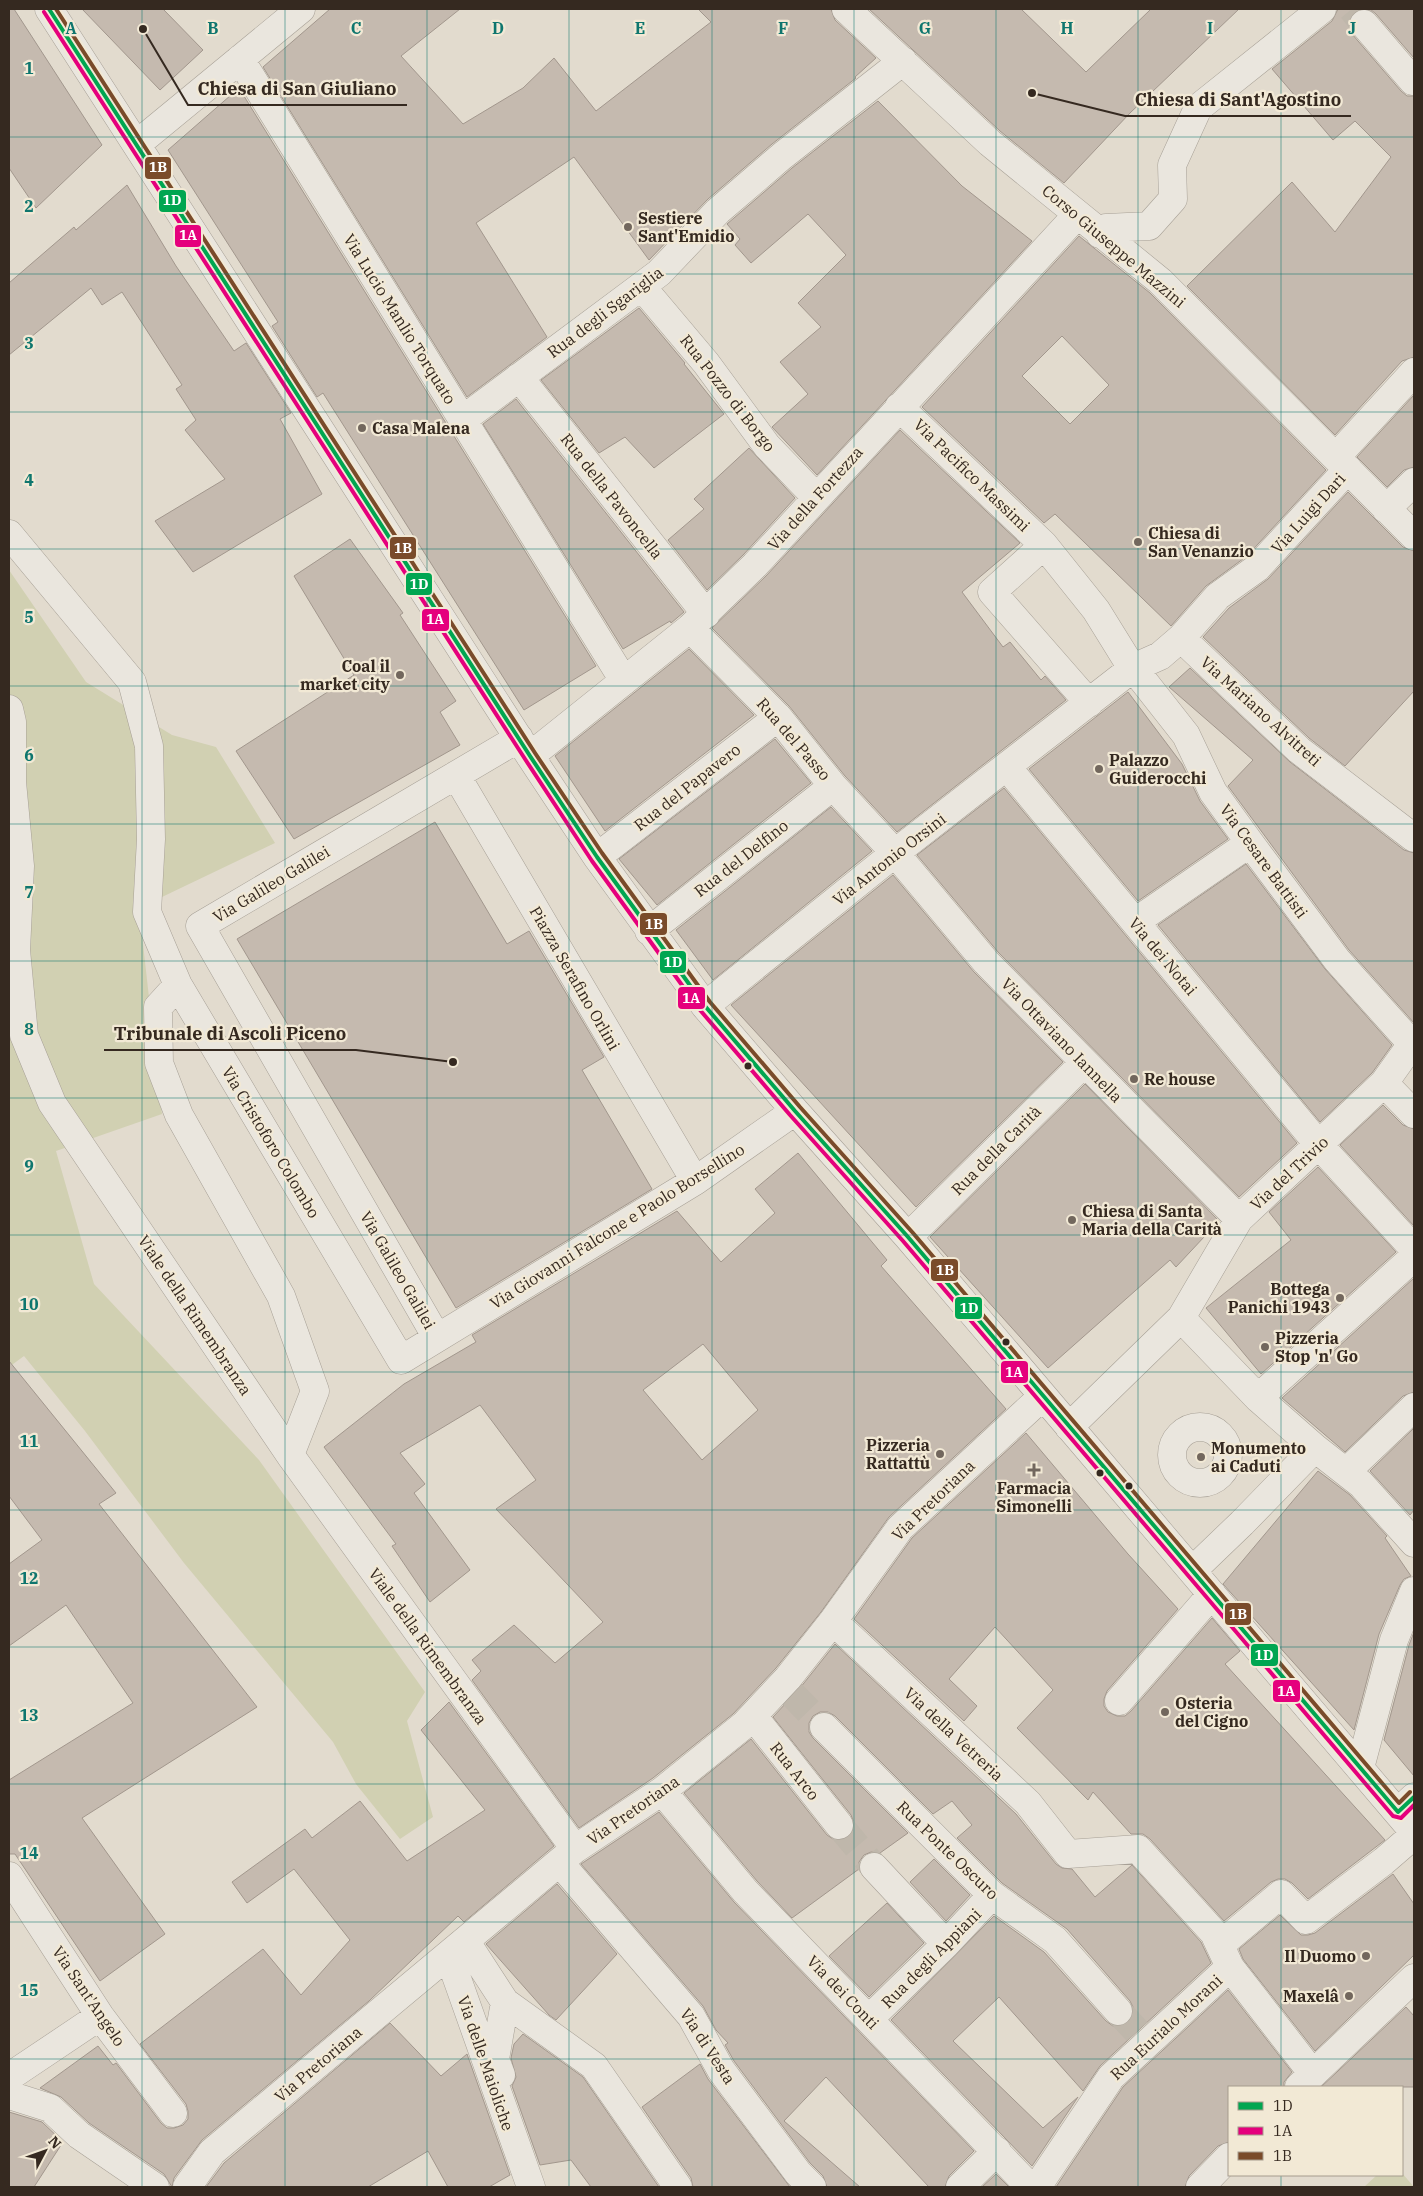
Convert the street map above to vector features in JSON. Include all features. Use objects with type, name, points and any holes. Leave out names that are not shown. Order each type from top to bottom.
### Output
[{"type":"street","points":[[49,9],[597,857],[705,1006],[795,1111],[908,1237],[1360,1768],[1411,1821]]},
{"type":"street","points":[[137,144],[301,9]]},
{"type":"street","name":"Corso Giuseppe Mazzini","points":[[846,9],[990,143],[1160,281],[1414,536]]},
{"type":"street","points":[[1100,234],[1106,228],[1149,226],[1173,199],[1172,165],[1198,108],[1321,9]]},
{"type":"street","points":[[1364,24],[1413,81]]},
{"type":"street","name":"Via Lucio Manlio Torquato","points":[[240,59],[624,681]]},
{"type":"street","name":"Rua degli Sgariglia","points":[[462,420],[642,287],[659,273],[718,211],[782,156],[903,61]]},
{"type":"street","name":"Via della Fortezza","points":[[525,747],[624,681],[698,621],[755,565],[899,406],[1077,215]]},
{"type":"street","name":"Rua Pozzo di Borgo","points":[[642,287],[706,362],[767,446],[816,497]]},
{"type":"street","name":"Via Luigi Dari","points":[[1133,668],[1160,656],[1181,638],[1218,596],[1257,568],[1414,372]]},
{"type":"street","name":"Rua della Pavoncella","points":[[519,377],[698,621]]},
{"type":"street","name":"Via Pacifico Massimi","points":[[899,406],[1044,544],[1096,610],[1133,668]]},
{"type":"street","points":[[1386,508],[1414,482]]},
{"type":"street","name":"Via Cristoforo Colombo","points":[[9,534],[132,682],[149,746],[151,839],[147,912],[178,985],[402,1360],[437,1338]]},
{"type":"street","points":[[1044,544],[992,592],[1082,708]]},
{"type":"street","name":"Rua del Passo","points":[[698,621],[833,786],[895,853]]},
{"type":"street","name":"Via Mariano Alvitreti","points":[[1181,638],[1299,750],[1414,838]]},
{"type":"street","name":"Via Antonio Orsini","points":[[705,1006],[895,853],[1133,668]]},
{"type":"street","name":"Via Cesare Battisti","points":[[1133,668],[1186,735],[1213,792],[1337,960],[1413,1042]]},
{"type":"street","name":"Viale della Rimembranza","points":[[9,709],[12,722],[12,782],[20,866],[16,950],[24,1035],[52,1104],[290,1455],[568,1856]]},
{"type":"street","name":"Rua del Papavero","points":[[597,857],[778,717]]},
{"type":"street","name":"Via Galileo Galilei","points":[[437,1338],[200,926],[456,775],[525,747]]},
{"type":"street","name":"Via dei Notai","points":[[1007,767],[1319,1145],[1412,1249]]},
{"type":"street","name":"Piazza Serafino Orlini","points":[[456,775],[695,1181]]},
{"type":"street","name":"Rua del Delfino","points":[[649,931],[833,786]]},
{"type":"street","points":[[1135,922],[1250,843]]},
{"type":"street","name":"Via Ottaviano Iannella","points":[[895,853],[986,962],[1239,1219]]},
{"type":"street","points":[[178,985],[158,1008],[159,1063],[179,1115],[281,1296],[315,1391],[290,1455]]},
{"type":"street","name":"Via del Trivio","points":[[1069,1427],[1181,1318],[1239,1219],[1384,1083],[1413,1042]]},
{"type":"street","name":"Rua della Carità","points":[[908,1237],[1084,1063]]},
{"type":"street","points":[[1384,1083],[1414,1114]]},
{"type":"street","name":"Via Giovanni Falcone e Paolo Borsellino","points":[[437,1338],[695,1181],[795,1111]]},
{"type":"street","points":[[1258,1398],[1412,1249]]},
{"type":"street","points":[[1181,1318],[1258,1398],[1315,1448],[1361,1484],[1414,1542]]},
{"type":"street","name":"Via Pretoriana","points":[[186,2187],[212,2152],[568,1856],[662,1791],[785,1688],[900,1528],[1043,1396]]},
{"type":"street","points":[[1346,1472],[1414,1407]]},
{"type":"street","points":[[1176,1427],[1203,1427],[1214,1431],[1230,1432],[1229,1459],[1225,1469],[1225,1486],[1209,1483],[1170,1483],[1173,1466],[1171,1454],[1176,1427]]},
{"type":"street","points":[[1192,1571],[1315,1448]]},
{"type":"street","points":[[1360,1768],[1394,1640],[1414,1591]]},
{"type":"street","points":[[1119,1701],[1212,1594]]},
{"type":"street","name":"Via della Vetreria","points":[[833,1621],[1028,1803],[1068,1854],[1138,1849],[1214,1933],[1225,1956]]},
{"type":"street","name":"Rua Arco","points":[[753,1716],[839,1825]]},
{"type":"street","name":"Rua Ponte Oscuro","points":[[824,1727],[992,1895],[1055,1940],[1118,2011]]},
{"type":"street","name":"Via dei Conti","points":[[662,1791],[745,1891],[1030,2187]]},
{"type":"street","name":"Rua Eurialo Morani","points":[[1037,2187],[1111,2077],[1225,1956],[1280,1894],[1306,1920],[1384,1861],[1411,1821]]},
{"type":"street","name":"Via di Vesta","points":[[568,1856],[691,2016],[721,2070],[798,2173],[812,2187]]},
{"type":"street","points":[[874,1867],[946,1944]]},
{"type":"street","name":"Via Sant'Angelo","points":[[9,1876],[100,2016],[173,2113]]},
{"type":"street","name":"Rua degli Appiani","points":[[869,2020],[946,1944],[992,1895]]},
{"type":"street","points":[[457,1949],[505,2002],[594,2066],[678,2187]]},
{"type":"street","name":"Via delle Maioliche","points":[[457,1949],[527,2179]]},
{"type":"street","points":[[1225,1956],[1306,2080],[1406,1987]]},
{"type":"street","points":[[505,2002],[495,2059],[534,2168],[550,2187]]},
{"type":"street","points":[[9,2077],[100,2016]]},
{"type":"street","points":[[9,2095],[50,2108],[79,2135],[155,2187]]},
{"type":"street","points":[[960,2187],[997,2152]]},
{"type":"street","points":[[1200,2187],[1228,2158]]},
{"type":"green space","points":[[9,570],[86,682],[172,735],[216,747],[275,843],[139,908],[162,1114],[56,1151],[94,1284],[259,1460],[425,1692],[407,1721],[433,1817],[400,1839],[356,1784],[333,1742],[184,1563],[85,1431],[24,1356],[9,1367]]},
{"type":"green space","points":[[1403,2174],[1414,2187],[1364,2187],[1376,2176],[1403,2176]]},
{"type":"building","points":[[9,9],[14,9],[102,145],[36,208],[9,168]]},
{"type":"building","points":[[82,9],[163,9],[203,50],[160,90]]},
{"type":"building","points":[[330,9],[460,9],[401,56],[463,124],[523,88],[554,58],[596,111],[711,22],[698,9],[831,9],[835,20],[876,58],[856,78],[772,144],[708,199],[649,260],[574,157],[476,223],[547,337],[467,397],[263,67]]},
{"type":"building","points":[[869,9],[1021,9],[1086,72],[1151,9],[1239,9],[1130,113],[1064,183],[1000,131]]},
{"type":"building","points":[[1338,9],[1361,9],[1354,12],[1349,18],[1352,34],[1401,91],[1407,96],[1414,96],[1414,357],[1402,361],[1335,435],[1187,286],[1292,182],[1335,232],[1391,157],[1355,121],[1333,140],[1272,69],[1332,21]]},
{"type":"building","points":[[1370,9],[1414,9],[1414,58],[1376,14]]},
{"type":"building","points":[[239,88],[596,666],[524,710],[323,393],[317,397],[272,326],[278,322],[168,150]]},
{"type":"building","points":[[878,101],[962,186],[1032,241],[817,475],[772,427],[808,394],[780,362],[821,327],[798,303],[846,255],[808,214],[751,263],[735,245],[740,239],[727,224],[792,168]]},
{"type":"building","points":[[127,185],[176,266],[234,351],[246,343],[291,413],[280,419],[322,494],[193,572],[155,521],[225,479],[185,430],[196,420],[176,389],[182,385],[122,292],[102,305],[91,288],[9,355],[9,283],[74,227],[76,230]]},
{"type":"building","points":[[1079,236],[1150,293],[1326,470],[1247,556],[1206,586],[1171,626],[1055,514],[1044,523],[922,407]],"holes":[[[1062,336],[1109,385],[1070,424],[1022,376]]]},
{"type":"building","points":[[639,308],[724,414],[654,468],[625,437],[599,453],[541,380]]},
{"type":"building","points":[[1414,395],[1414,467],[1404,470],[1387,487],[1357,457]]},
{"type":"building","points":[[516,399],[684,612],[671,623],[670,621],[623,649],[483,424]]},
{"type":"building","points":[[900,430],[1020,543],[962,592],[1003,647],[1010,642],[1041,680],[1045,676],[1066,700],[897,832],[845,776],[789,706],[712,628],[766,576]]},
{"type":"building","points":[[749,448],[795,498],[744,554],[707,590],[668,540],[704,509],[694,499]]},
{"type":"building","points":[[1348,492],[1403,547],[1414,551],[1414,691],[1345,766],[1309,738],[1203,637],[1229,608],[1268,579]]},
{"type":"building","points":[[350,539],[403,613],[400,615],[456,701],[440,712],[460,745],[294,839],[236,751],[354,675],[294,576]]},
{"type":"building","points":[[689,649],[754,715],[605,831],[555,756]]},
{"type":"building","points":[[1190,668],[1290,762],[1404,850],[1414,853],[1414,1023],[1349,950],[1228,786],[1253,760],[1169,687]]},
{"type":"building","points":[[1128,692],[1182,764],[1200,801],[1228,839],[1138,901],[1029,769]]},
{"type":"building","points":[[775,739],[811,783],[657,905],[619,859]]},
{"type":"building","points":[[1004,788],[1297,1143],[1239,1197],[998,952],[917,855]]},
{"type":"building","points":[[831,807],[872,851],[713,980],[676,930]]},
{"type":"building","points":[[435,822],[507,944],[529,931],[604,1057],[582,1070],[652,1189],[456,1308],[237,939]]},
{"type":"building","points":[[1246,864],[1325,969],[1392,1045],[1372,1073],[1320,1122],[1158,925]]},
{"type":"building","points":[[893,875],[974,972],[1063,1062],[916,1207],[731,1005]]},
{"type":"building","points":[[1085,1084],[1219,1221],[1176,1267],[1170,1260],[1048,1368],[930,1237]]},
{"type":"building","points":[[1383,1105],[1403,1125],[1414,1129],[1414,1226],[1340,1145]]},
{"type":"building","points":[[798,1153],[887,1260],[881,1266],[1006,1409],[889,1517],[821,1612],[776,1668],[733,1714],[653,1778],[579,1828],[472,1680],[481,1671],[472,1660],[514,1625],[555,1663],[603,1622],[496,1509],[536,1480],[480,1405],[400,1453],[425,1484],[414,1493],[470,1570],[430,1602],[392,1546],[396,1544],[324,1447],[404,1384],[476,1342],[472,1335],[677,1211],[721,1262],[775,1213],[755,1189]],"holes":[[[703,1344],[758,1410],[702,1460],[643,1390]]]},
{"type":"building","points":[[1318,1167],[1396,1252],[1261,1374],[1206,1308],[1291,1240],[1269,1212]]},
{"type":"building","points":[[1414,1278],[1414,1392],[1403,1396],[1345,1452],[1282,1398]]},
{"type":"building","points":[[9,1361],[116,1493],[99,1504],[257,1707],[82,1818],[165,1934],[100,1981],[15,1854],[9,1854],[9,1780],[133,1703],[66,1605],[9,1646],[9,1564],[42,1540],[9,1496]]},
{"type":"building","points":[[1414,1428],[1414,1510],[1410,1515],[1370,1471]]},
{"type":"building","points":[[1026,1433],[1128,1554],[1178,1609],[1107,1691],[1104,1706],[1108,1712],[1117,1716],[1125,1716],[1131,1711],[1212,1618],[1240,1651],[1225,1664],[1385,1840],[1308,1899],[1292,1883],[1285,1879],[1278,1879],[1271,1882],[1224,1921],[1150,1839],[1143,1834],[1131,1834],[1093,1792],[1088,1800],[1017,1728],[1053,1690],[995,1627],[949,1679],[977,1706],[964,1721],[854,1619],[912,1538]]},
{"type":"building","points":[[1318,1471],[1350,1495],[1387,1536],[1385,1538],[1411,1576],[1404,1579],[1400,1585],[1379,1634],[1354,1730],[1223,1584]]},
{"type":"building","points":[[1414,1632],[1414,1776],[1384,1740]]},
{"type":"building","points":[[835,1644],[1016,1814],[1056,1864],[1062,1868],[1072,1869],[1095,1897],[1132,1865],[1201,1942],[1211,1963],[1100,2066],[1083,2091],[999,1997],[953,2041],[1043,2128],[1078,2097],[1032,2166],[891,2020],[994,1916],[1044,1952],[1106,2021],[1113,2026],[1121,2026],[1128,2023],[1133,2016],[1133,2007],[1130,2001],[1067,1929],[1002,1883],[957,1838],[972,1825],[952,1801],[933,1814],[835,1716],[828,1712],[820,1712],[813,1716],[809,1723],[809,1732],[813,1738],[908,1833],[880,1853],[871,1852],[864,1855],[859,1862],[859,1869],[792,1918],[757,1881],[684,1793],[751,1739],[827,1835],[833,1839],[841,1840],[849,1837],[854,1830],[851,1815],[773,1717],[800,1688]]},
{"type":"building","points":[[449,1702],[554,1846],[464,1922],[458,1916],[369,2001],[202,2140],[174,2178],[172,2187],[164,2174],[89,2123],[61,2097],[40,2088],[98,2046],[113,2065],[116,2063],[161,2123],[167,2128],[183,2125],[188,2119],[186,2104],[140,2044],[263,1949],[301,1995],[350,1940],[294,1869],[247,1903],[232,1882],[305,1829],[312,1838],[360,1801],[407,1861],[485,1810],[421,1730]]},
{"type":"building","points":[[659,1812],[734,1902],[974,2151],[949,2176],[945,2187],[929,2187],[826,2077],[784,2121],[860,2187],[827,2187],[823,2176],[810,2163],[734,2061],[725,2045],[728,2043],[716,2030],[703,2006],[581,1864]]},
{"type":"building","points":[[934,1859],[970,1895],[946,1921],[910,1882]]},
{"type":"building","points":[[1393,1874],[1414,1904],[1414,1955],[1315,2051],[1243,1959],[1239,1949],[1280,1915],[1301,1935],[1315,1933]]},
{"type":"building","points":[[557,1884],[617,1954],[556,2020],[549,2015],[486,1944]]},
{"type":"building","points":[[887,1903],[924,1943],[869,1997],[829,1956]]},
{"type":"building","points":[[1228,1990],[1292,2072],[1284,2082],[1284,2086],[1228,2086],[1228,2142],[1218,2146],[1189,2176],[1185,2187],[1056,2187],[1123,2087]]},
{"type":"building","points":[[1406,2007],[1414,2016],[1414,2087],[1322,2086]]},
{"type":"building","points":[[390,2023],[441,2076],[467,2054],[510,2175],[489,2187],[448,2187],[428,2151],[368,2187],[206,2187],[224,2163]]},
{"type":"building","points":[[523,2034],[583,2077],[659,2187],[591,2187],[571,2160],[540,2165],[512,2086],[516,2077],[511,2058],[514,2044]]},
{"type":"building","points":[[700,2064],[708,2079],[790,2187],[693,2187],[691,2178],[642,2107]]},
{"type":"building","points":[[9,2112],[42,2122],[63,2142],[34,2187],[9,2187]]},
{"type":"building","points":[[996,2174],[1009,2187],[982,2187]]},
{"type":"tunnel","points":[[1352,9],[1364,24]]},
{"type":"tunnel","points":[[789,1691],[824,1727]]},
{"type":"tunnel","points":[[839,1825],[874,1867]]},
{"type":"tunnel","points":[[1118,2011],[1144,2039]]},
{"type":"transit line","name":"1D","points":[[49,9],[530,756],[597,857],[705,1006],[795,1111],[908,1237],[1398,1812],[1414,1797]]},
{"type":"transit line","name":"1B","points":[[56,9],[535,753],[602,853],[710,1002],[800,1107],[913,1233],[1399,1803],[1410,1792]]},
{"type":"transit line","name":"1A","points":[[44,12],[592,861],[700,1010],[790,1115],[903,1241],[1393,1816],[1401,1818],[1414,1805]]},
{"type":"place","name":"Chiesa di San Giuliano","points":[[143,29]]},
{"type":"place","name":"Chiesa di Sant'Agostino","points":[[1032,93]]},
{"type":"place","name":"Sestiere Sant'Emidio","points":[[628,227]]},
{"type":"place","name":"Casa Malena","points":[[362,428]]},
{"type":"place","name":"Chiesa di San Venanzio","points":[[1138,542]]},
{"type":"place","name":"Coal il market city","points":[[400,675]]},
{"type":"place","name":"Palazzo Guiderocchi","points":[[1099,769]]},
{"type":"place","name":"Tribunale di Ascoli Piceno","points":[[453,1062]]},
{"type":"place","name":"Re house","points":[[1134,1079]]},
{"type":"place","name":"Chiesa di Santa Maria della Carità","points":[[1072,1220]]},
{"type":"place","name":"Bottega Panichi 1943","points":[[1340,1298]]},
{"type":"place","name":"Pizzeria Stop 'n' Go","points":[[1265,1347]]},
{"type":"place","name":"Pizzeria Rattattù","points":[[940,1454]]},
{"type":"place","name":"Monumento ai Caduti","points":[[1201,1457]]},
{"type":"place","name":"Farmacia Simonelli","points":[[1034,1470]]},
{"type":"place","name":"Osteria del Cigno","points":[[1165,1712]]},
{"type":"place","name":"Il Duomo","points":[[1366,1956]]},
{"type":"place","name":"Maxelâ","points":[[1349,1996]]}]
